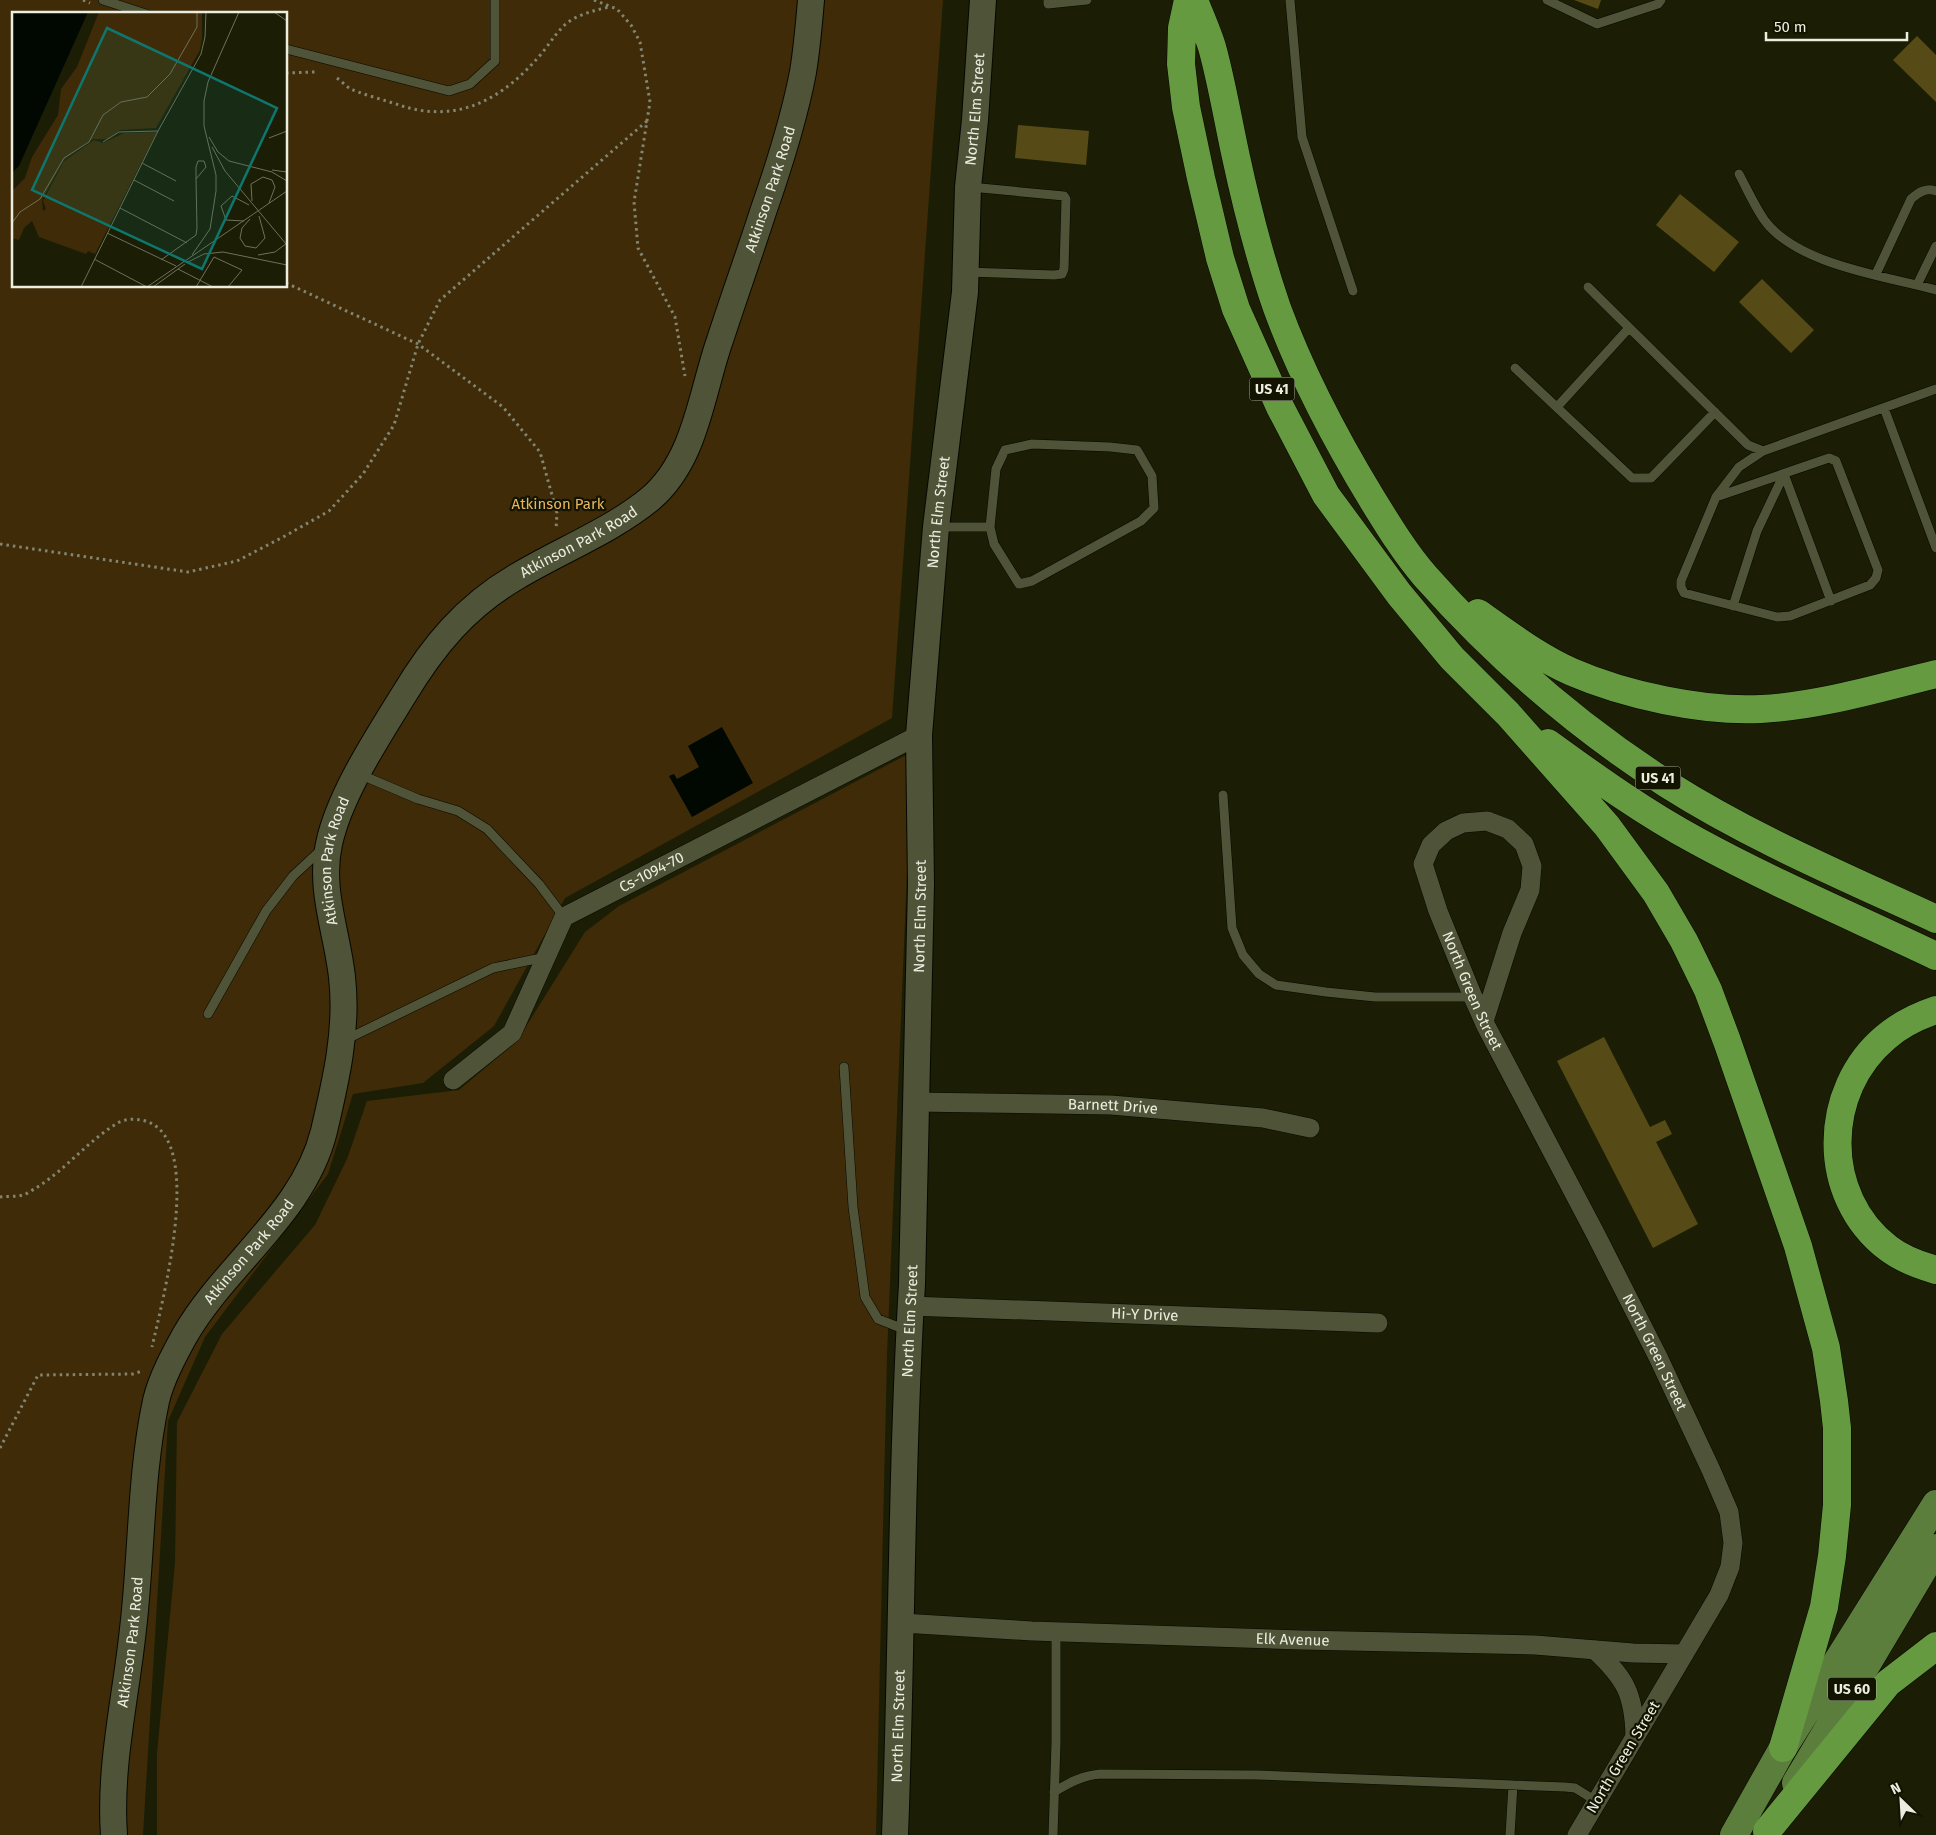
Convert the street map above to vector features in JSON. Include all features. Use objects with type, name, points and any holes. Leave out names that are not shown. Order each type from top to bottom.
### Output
[{"type":"highway","name":"US 41","points":[[1188,0],[1182,28],[1181,64],[1186,107],[1220,258],[1236,309],[1280,407],[1326,495],[1370,557],[1452,658],[1508,714],[1601,781],[1696,840],[1746,866],[1936,956]]},
{"type":"highway","name":"US 41","points":[[1194,0],[1211,45],[1236,159],[1268,281],[1295,354],[1318,406],[1352,467],[1424,574],[1516,668],[1615,749],[1668,785],[1732,822],[1936,919]]},
{"type":"highway","points":[[1424,574],[1534,651],[1571,672],[1611,686],[1662,700],[1713,707],[1760,709],[1801,705],[1855,694],[1936,673]]},
{"type":"highway","points":[[1508,714],[1607,826],[1656,893],[1684,940],[1708,990],[1727,1041],[1798,1246],[1813,1297],[1826,1348],[1834,1401],[1837,1428],[1837,1505],[1824,1607],[1783,1748]]},
{"type":"highway","points":[[1936,1010],[1900,1026],[1885,1038],[1864,1060],[1855,1073],[1843,1102],[1839,1116],[1837,1146],[1841,1176],[1846,1190],[1855,1210],[1867,1228],[1889,1248],[1914,1263],[1936,1270]]},
{"type":"highway","points":[[1766,1834],[1888,1684],[1936,1646]]},
{"type":"main road","name":"US 60","points":[[1734,1835],[1783,1748],[1936,1504]]},
{"type":"main road","name":"US 60","points":[[1766,1834],[1936,1548]]},
{"type":"street","name":"Atkinson Park Road","points":[[114,1835],[113,1791],[134,1627],[146,1470],[157,1398],[183,1338],[225,1278],[290,1204],[309,1173],[323,1137],[342,1041],[345,1015],[342,975],[327,897],[326,879],[329,843],[334,825],[348,791],[417,672],[447,632],[478,602],[514,578],[621,519],[652,497],[676,471],[691,439],[714,356],[784,149],[802,74],[811,0]]},
{"type":"street","name":"North Elm Street","points":[[895,1835],[921,884],[919,736],[936,527],[965,292],[968,187],[975,120],[983,0]]},
{"type":"street","name":"Cs-1094-70","points":[[564,917],[919,736]]},
{"type":"street","name":"North Green Street","points":[[1484,1021],[1512,933],[1530,890],[1532,866],[1524,844],[1508,829],[1487,821],[1463,823],[1446,831],[1431,845],[1423,864],[1438,910],[1484,1021],[1658,1357],[1711,1470],[1728,1512],[1733,1543],[1730,1567],[1719,1595],[1577,1835]]},
{"type":"street","points":[[453,1080],[512,1033],[564,917]]},
{"type":"street","name":"Barnett Drive","points":[[914,1102],[1112,1105],[1263,1118],[1310,1128]]},
{"type":"street","name":"Hi-Y Drive","points":[[910,1306],[1378,1323]]},
{"type":"street","name":"Elk Avenue","points":[[902,1623],[1301,1640],[1535,1645],[1684,1654]]},
{"type":"street","points":[[1595,1650],[1614,1668],[1628,1693],[1634,1716],[1634,1736]]},
{"type":"lane","points":[[103,0],[140,12]]},
{"type":"lane","points":[[288,50],[449,91],[470,84],[495,61],[495,0]]},
{"type":"lane","points":[[1048,0],[1048,4],[1087,0]]},
{"type":"lane","points":[[1290,0],[1302,138],[1353,291]]},
{"type":"lane","points":[[1547,0],[1598,24],[1658,4],[1661,0]]},
{"type":"lane","points":[[1739,174],[1765,221],[1781,236],[1809,254],[1829,262],[1936,290]]},
{"type":"lane","points":[[966,272],[1062,274],[1064,269],[1066,198],[1064,196],[968,187]]},
{"type":"lane","points":[[1876,274],[1911,199],[1920,191],[1936,190]]},
{"type":"lane","points":[[1918,285],[1936,246]]},
{"type":"lane","points":[[1588,287],[1748,445],[1763,451]]},
{"type":"lane","points":[[1557,407],[1630,328]]},
{"type":"lane","points":[[1515,368],[1632,478],[1651,478],[1715,412]]},
{"type":"lane","points":[[1716,497],[1829,458],[1836,461],[1878,570],[1876,578],[1870,585],[1790,616],[1777,617],[1684,593],[1681,581],[1716,497],[1738,467],[1763,451],[1936,391]]},
{"type":"lane","points":[[1884,408],[1936,548]]},
{"type":"lane","points":[[1032,444],[1137,450],[1152,476],[1154,508],[1141,521],[1032,582],[1019,584],[994,544],[990,527],[996,469],[1005,450],[1032,444]]},
{"type":"lane","points":[[1784,474],[1830,601]]},
{"type":"lane","points":[[1732,606],[1757,531],[1784,474]]},
{"type":"lane","points":[[936,527],[990,527]]},
{"type":"lane","points":[[358,774],[418,799],[458,811],[487,829],[539,884],[564,917]]},
{"type":"lane","points":[[1222,795],[1232,928],[1243,955],[1259,974],[1276,985],[1336,993],[1375,997],[1473,998]]},
{"type":"lane","points":[[208,1014],[266,911],[293,876],[329,843]]},
{"type":"lane","points":[[342,1041],[493,968],[546,957]]},
{"type":"lane","points":[[844,1067],[853,1207],[865,1297],[878,1319],[908,1331]]},
{"type":"lane","points":[[1053,1835],[1056,1631]]},
{"type":"lane","points":[[1054,1792],[1082,1776],[1100,1774],[1257,1775],[1575,1788],[1596,1801]]},
{"type":"lane","points":[[1510,1835],[1513,1785]]},
{"type":"path","points":[[594,0],[617,9],[631,25],[640,42],[650,102],[634,202],[638,248],[675,317],[686,382]]},
{"type":"path","points":[[0,544],[188,572],[237,560],[329,511],[363,474],[394,426],[418,344],[440,300],[647,121]]},
{"type":"path","points":[[288,284],[418,344],[503,407],[540,452],[557,513],[554,556]]},
{"type":"path","points":[[0,1197],[24,1195],[48,1180],[117,1123],[138,1118],[157,1125],[167,1140],[174,1158],[178,1196],[170,1268],[152,1348]]},
{"type":"path","points":[[0,1448],[38,1375],[133,1374],[142,1372],[146,1364]]},
{"type":"green space","name":"Atkinson Park","points":[[0,0],[943,0],[892,718],[565,898],[494,1026],[423,1083],[353,1094],[328,1174],[205,1337],[168,1421],[143,1835],[0,1835]]},
{"type":"green space","points":[[912,752],[887,1355],[876,1835],[157,1835],[157,1753],[175,1563],[177,1422],[222,1334],[315,1225],[347,1159],[367,1101],[459,1090],[517,1041],[585,932],[619,906]]},
{"type":"shaded area","points":[[722,727],[753,783],[692,817],[669,776],[674,774],[677,779],[699,767],[688,746]]},
{"type":"building","points":[[1574,0],[1601,0],[1598,9]]},
{"type":"building","points":[[1917,36],[1936,55],[1936,102],[1893,60]]},
{"type":"building","points":[[1018,125],[1089,131],[1086,165],[1015,158]]},
{"type":"building","points":[[1680,194],[1739,242],[1714,272],[1656,225]]},
{"type":"building","points":[[1762,279],[1814,330],[1791,353],[1739,302]]},
{"type":"building","points":[[1604,1037],[1650,1127],[1665,1120],[1672,1134],[1656,1142],[1698,1224],[1653,1248],[1557,1061]]}]
